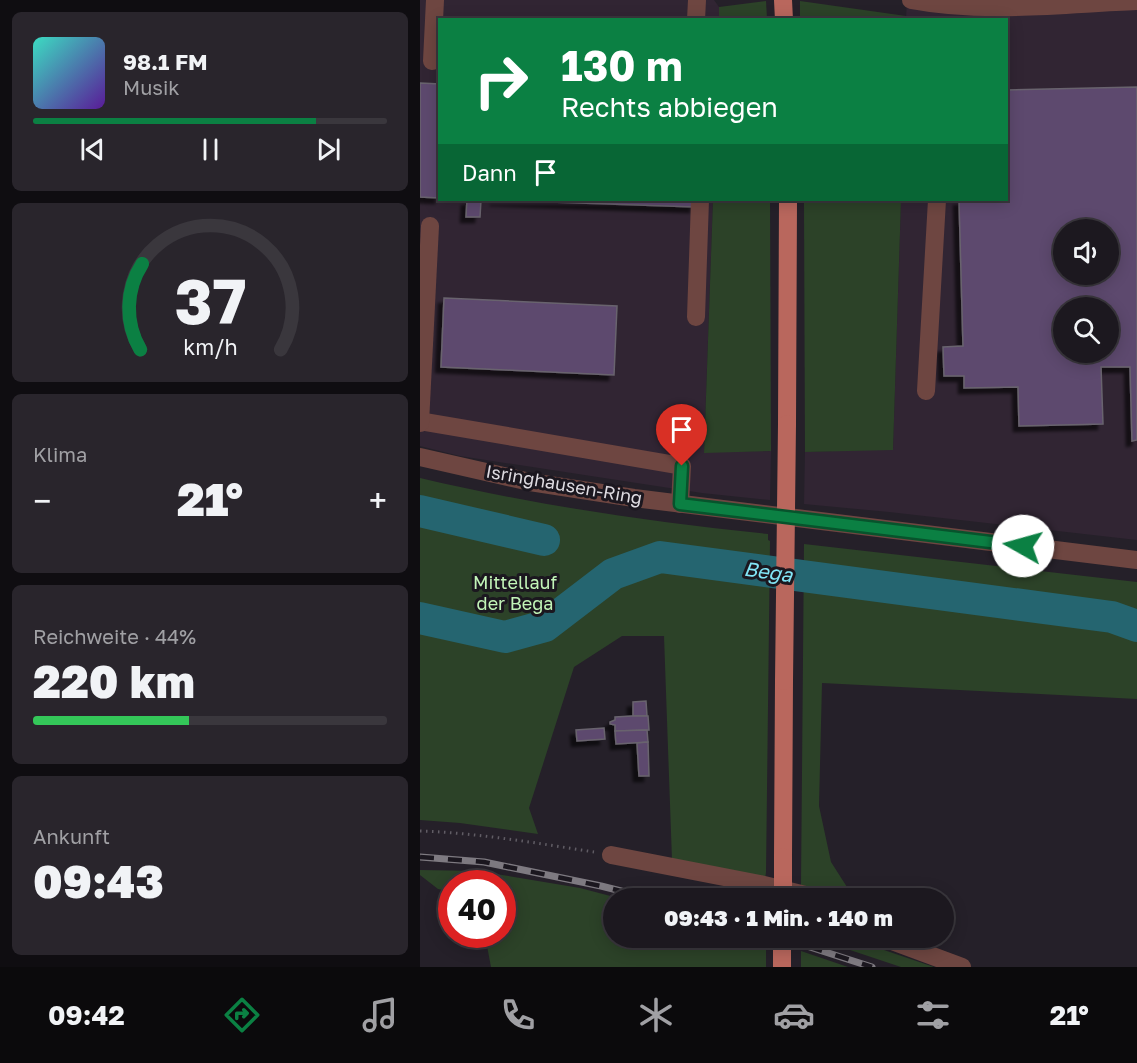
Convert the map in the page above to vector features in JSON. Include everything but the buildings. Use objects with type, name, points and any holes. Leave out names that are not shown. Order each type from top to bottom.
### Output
[{"type":"main road","points":[[783,0],[784,18]]},
{"type":"main road","points":[[783,888],[788,201]]},
{"type":"main road","points":[[782,948],[782,967]]},
{"type":"street","points":[[432,61],[435,0]]},
{"type":"street","points":[[696,18],[697,0]]},
{"type":"street","points":[[910,0],[948,13],[976,8],[1137,1]]},
{"type":"street","points":[[696,317],[700,201]]},
{"type":"street","points":[[926,392],[937,201]]},
{"type":"street","points":[[430,226],[420,422],[682,466],[680,504]]},
{"type":"street","name":"Isringhausen-Ring","points":[[420,457],[530,482],[680,504],[1137,560]]},
{"type":"street","points":[[611,855],[777,888]]},
{"type":"street","points":[[911,948],[962,967]]},
{"type":"path","points":[[420,831],[521,840],[611,855]]},
{"type":"shaded area","points":[[420,0],[714,0],[719,7],[719,18],[438,18],[438,201],[713,201],[704,452],[771,451],[770,500],[702,493],[460,456],[420,446]]},
{"type":"shaded area","points":[[907,0],[1137,0],[1137,540],[804,504],[805,452],[893,449],[901,201],[1008,201],[1008,18],[906,18]]},
{"type":"green space","points":[[766,1],[767,18],[719,18],[719,7]]},
{"type":"green space","points":[[800,1],[906,16],[906,18],[800,18]]},
{"type":"green space","points":[[713,201],[770,201],[771,451],[704,453]]},
{"type":"green space","points":[[804,201],[901,201],[893,450],[805,452]]},
{"type":"green space","name":"Mittellauf der Bega","points":[[420,478],[593,512],[768,534],[770,541],[764,887],[672,860],[664,636],[622,636],[574,667],[529,808],[538,834],[420,820]]},
{"type":"green space","points":[[804,544],[1137,582],[1137,699],[822,683],[819,806],[831,862],[848,888],[815,888],[801,885]]},
{"type":"green space","points":[[420,870],[438,870],[438,889],[420,875]]},
{"type":"green space","points":[[516,877],[603,894],[603,948],[766,948],[766,967],[491,967],[487,948],[516,948]]},
{"type":"green space","points":[[844,948],[879,948],[934,967],[901,967]]},
{"type":"green space","points":[[801,951],[848,967],[801,967]]},
{"type":"waterway","name":"Bega","points":[[420,511],[544,540]]},
{"type":"waterway","name":"Bega","points":[[420,618],[505,637],[545,626],[613,574],[660,557],[1112,617],[1137,626]]},
{"type":"railway","points":[[420,857],[484,862],[609,888]]},
{"type":"railway","points":[[813,948],[872,967]]},
{"type":"route","points":[[682,466],[680,504],[1023,546]]}]
